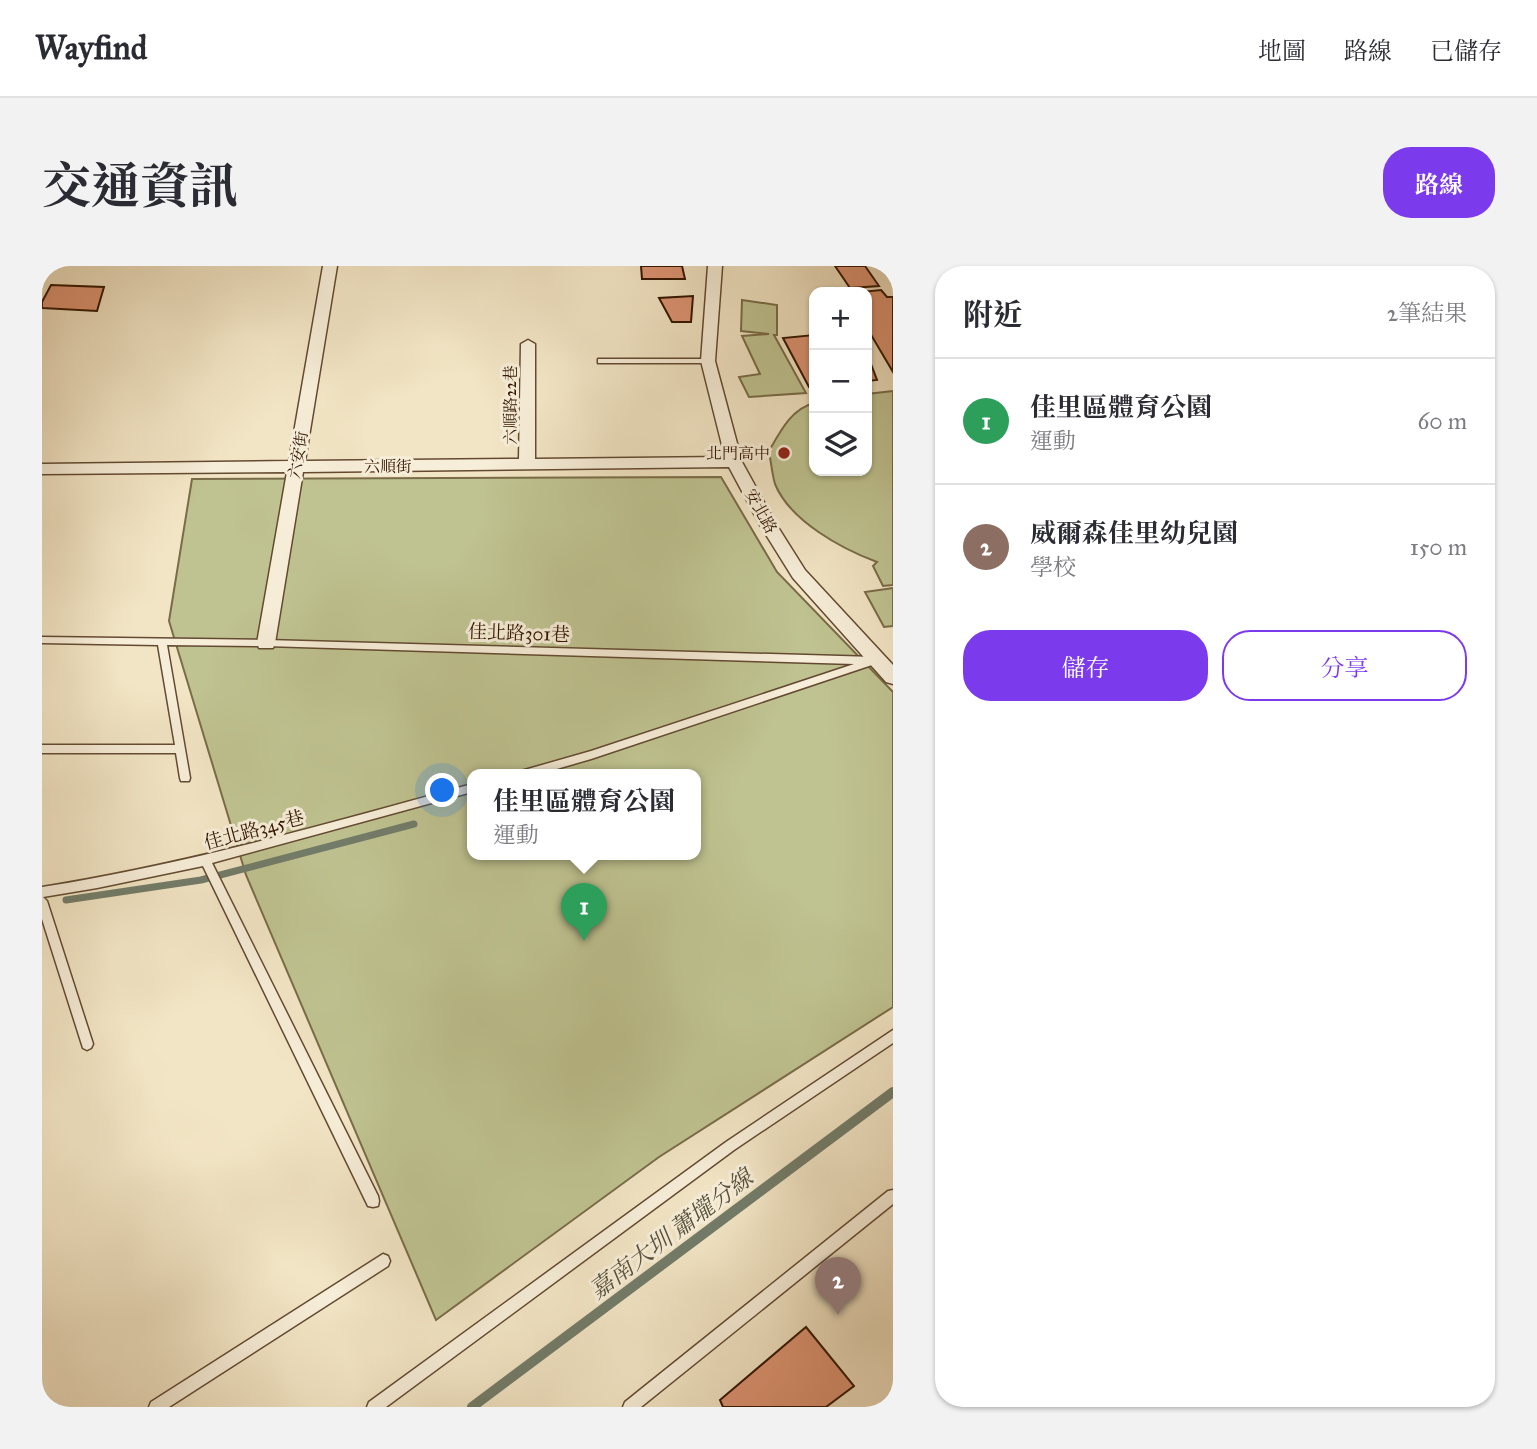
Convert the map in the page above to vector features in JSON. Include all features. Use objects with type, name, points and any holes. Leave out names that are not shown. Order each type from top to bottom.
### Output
[{"type":"street","name":"六安街","points":[[266,643],[330,266]]},
{"type":"street","name":"安北路","points":[[715,266],[708,361],[734,462],[768,526],[799,574],[875,661],[893,677]]},
{"type":"street","name":"六順路22巷","points":[[527,466],[528,344]]},
{"type":"street","name":"六順街","points":[[42,469],[734,462]]},
{"type":"lane","points":[[601,361],[708,361]]},
{"type":"lane","name":"佳北路301巷","points":[[42,640],[266,643],[875,661]]},
{"type":"lane","points":[[162,641],[184,778]]},
{"type":"lane","points":[[542,769],[875,661]]},
{"type":"lane","points":[[42,749],[180,749]]},
{"type":"lane","name":"佳北路345巷","points":[[42,892],[112,882],[206,860],[467,789]]},
{"type":"lane","points":[[206,860],[373,1200]]},
{"type":"lane","points":[[42,901],[87,1044]]},
{"type":"lane","points":[[374,1407],[730,1146],[893,1036]]},
{"type":"lane","points":[[630,1407],[893,1196]]},
{"type":"lane","points":[[156,1407],[383,1261]]},
{"type":"green space","points":[[742,300],[777,305],[777,335],[774,335],[806,393],[749,397],[739,377],[760,374],[742,336],[769,334],[741,331]]},
{"type":"green space","points":[[893,391],[893,585],[883,586],[873,566],[877,562],[848,550],[818,532],[792,510],[775,484],[769,451],[793,416],[809,405],[809,476],[872,476],[872,393]]},
{"type":"green space","points":[[721,477],[777,572],[893,692],[893,1007],[659,1157],[436,1320],[246,875],[169,621],[192,479]]},
{"type":"green space","points":[[893,588],[893,626],[884,627],[865,592]]},
{"type":"building","points":[[641,266],[682,266],[685,279],[642,279]]},
{"type":"building","points":[[835,266],[865,266],[879,286],[864,287],[849,287]]},
{"type":"building","points":[[51,285],[104,287],[97,311],[42,308],[42,302]]},
{"type":"building","points":[[881,290],[887,297],[893,297],[893,372],[872,336],[872,291]]},
{"type":"building","points":[[693,296],[691,322],[672,322],[659,298]]},
{"type":"building","points":[[809,335],[809,387],[783,338]]},
{"type":"building","points":[[872,367],[877,380],[872,380]]},
{"type":"building","points":[[806,1327],[854,1386],[826,1407],[723,1407],[720,1400]]},
{"type":"waterway","points":[[66,900],[201,880],[414,824]]},
{"type":"waterway","name":"嘉南大圳 蕭壠分線","points":[[472,1407],[893,1092]]},
{"type":"place","name":"北門高中","points":[[784,453]]},
{"type":"place","name":"佳里區體育公園","points":[[584,941]]},
{"type":"place","name":"威爾森佳里幼兒園","points":[[838,1315]]}]
